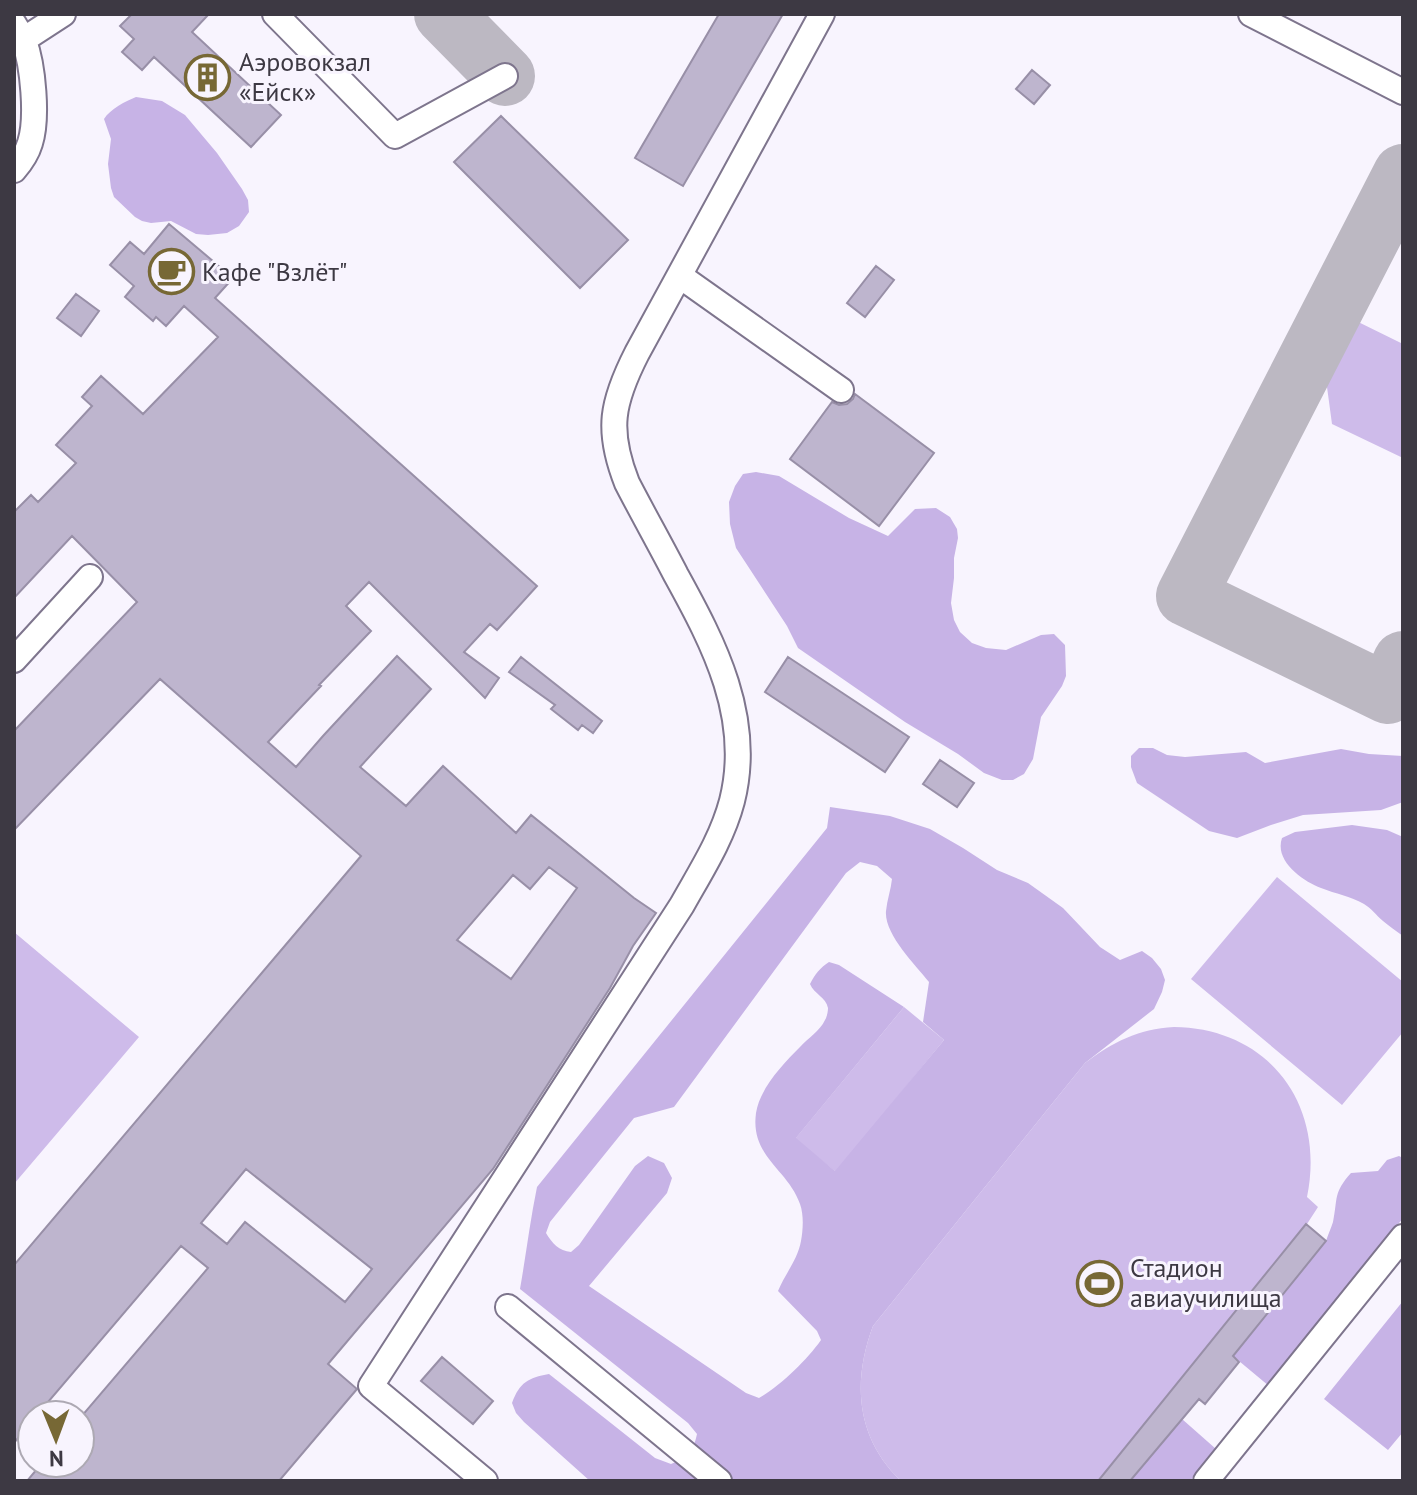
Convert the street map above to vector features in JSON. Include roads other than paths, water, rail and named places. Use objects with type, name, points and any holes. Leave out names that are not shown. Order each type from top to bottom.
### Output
[{"type":"street","points":[[14,170],[33,132],[31,72],[19,32],[63,14]]},
{"type":"street","points":[[275,14],[395,136],[505,76]]},
{"type":"street","points":[[469,1476],[371,1386],[682,905],[718,839],[732,799],[736,776],[735,725],[727,681],[703,624],[618,462],[615,413],[621,384],[822,14]]},
{"type":"street","points":[[1251,14],[1403,92]]},
{"type":"street","points":[[680,276],[841,390]]},
{"type":"street","points":[[14,660],[90,577]]},
{"type":"street","points":[[1206,1481],[1403,1237]]},
{"type":"street","points":[[508,1307],[719,1481]]},
{"type":"place","name":"Аэровокзал «Ейск»","points":[[208,77]]},
{"type":"place","name":"Кафе \"Взлёт\"","points":[[171,272]]},
{"type":"place","name":"Стадион авиаучилища","points":[[1099,1283]]}]
